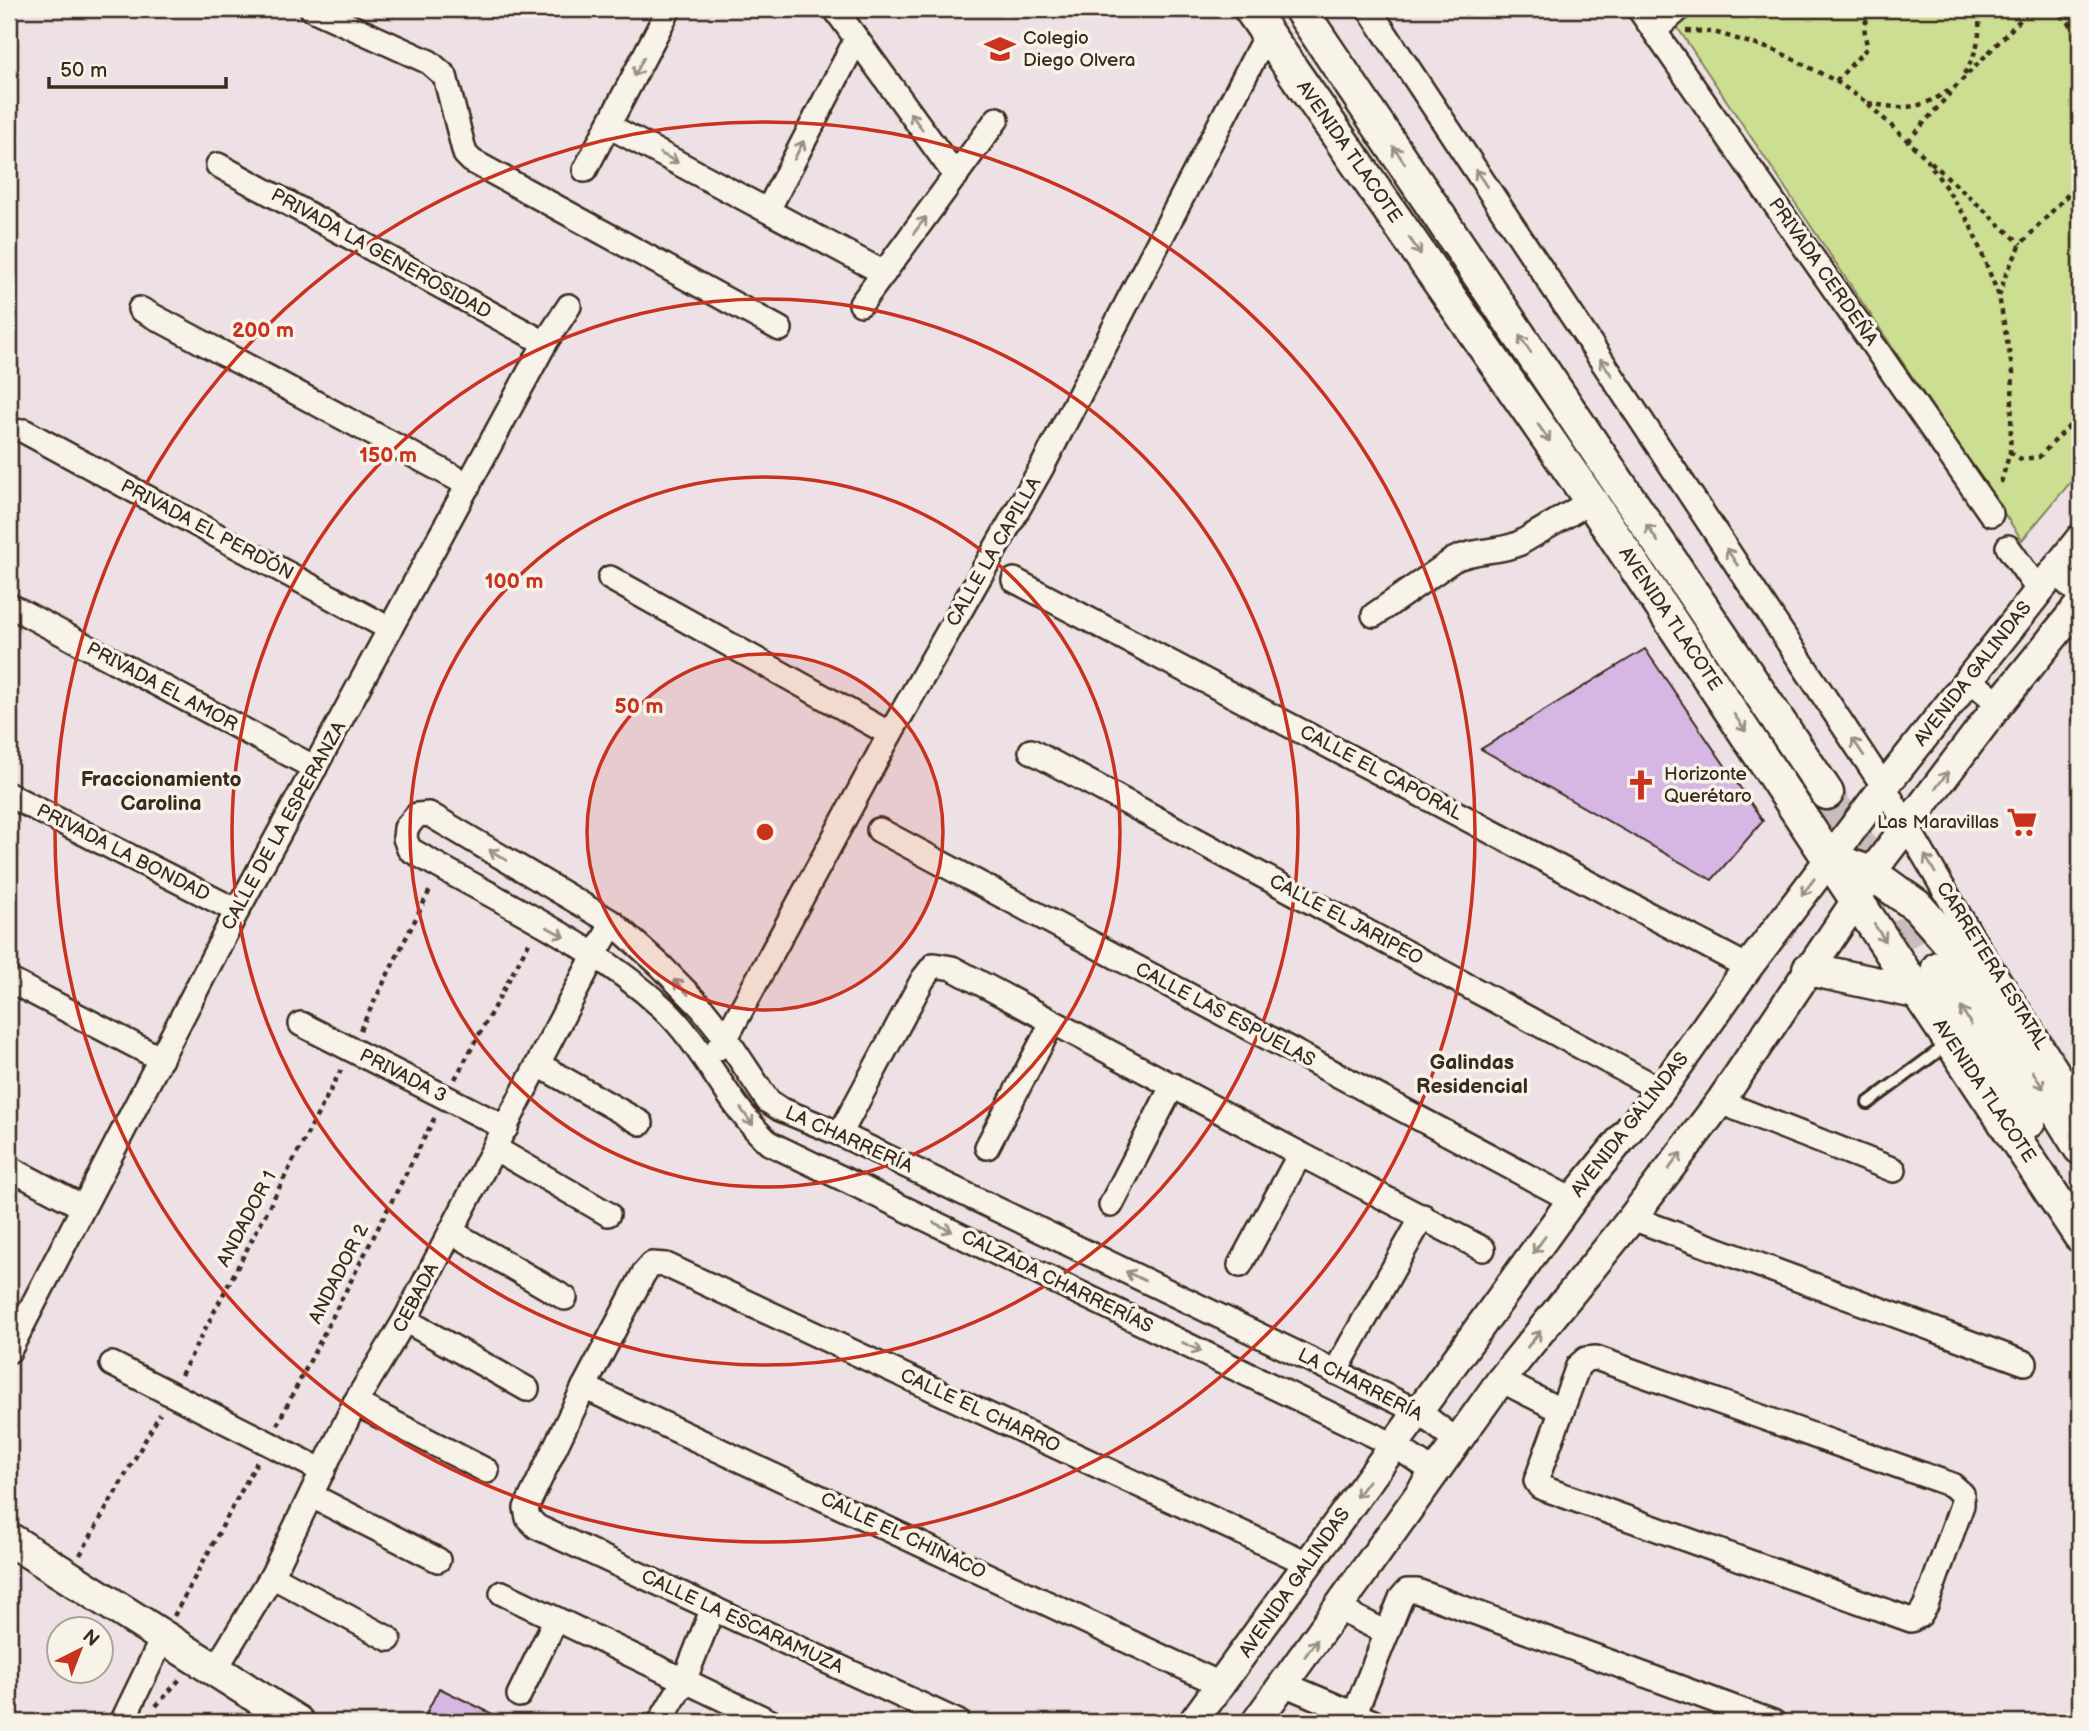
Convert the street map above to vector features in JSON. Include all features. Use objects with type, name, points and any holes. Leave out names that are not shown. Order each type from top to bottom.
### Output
[{"type":"main road","name":"AVENIDA TLACOTE","points":[[1300,9],[1827,793]]},
{"type":"main road","name":"AVENIDA TLACOTE","points":[[1259,21],[1591,501],[1829,858],[1864,886],[1920,993],[2080,1236]]},
{"type":"main road","points":[[1864,886],[1917,906],[1961,956],[2080,1148]]},
{"type":"main road","name":"AVENIDA TLACOTE","points":[[1938,968],[2011,1092],[2077,1194]]},
{"type":"main road","points":[[1809,969],[1920,993]]},
{"type":"main road","points":[[9,1539],[297,1722]]},
{"type":"street","points":[[312,9],[429,62],[441,71],[445,76],[465,154],[472,161],[780,329]]},
{"type":"street","points":[[585,170],[669,9]]},
{"type":"street","points":[[835,9],[956,177]]},
{"type":"street","name":"CARRETERA ESTATAL","points":[[1369,9],[1884,786],[1976,944],[2080,1106]]},
{"type":"street","name":"PRIVADA CERDEÑA","points":[[1639,9],[1991,514]]},
{"type":"street","points":[[1655,30],[1679,9]]},
{"type":"street","name":"CALLE LA CAPILLA","points":[[707,1062],[726,1038],[890,734],[1042,467],[1259,21]]},
{"type":"street","points":[[768,210],[856,40]]},
{"type":"street","points":[[860,304],[997,119]]},
{"type":"street","points":[[609,126],[884,273]]},
{"type":"street","name":"PRIVADA LA GENEROSIDAD","points":[[218,165],[545,343]]},
{"type":"street","name":"CALLE DE LA ESPERANZA","points":[[9,1351],[237,911],[545,343],[569,306]]},
{"type":"street","points":[[139,309],[469,485]]},
{"type":"street","name":"PRIVADA EL PERDÓN","points":[[24,431],[390,629]]},
{"type":"street","points":[[1374,615],[1453,560],[1463,555],[1508,548],[1520,543],[1591,501]]},
{"type":"street","name":"AVENIDA GALINDAS","points":[[1193,1722],[1572,1200],[1661,1090],[1748,967],[1884,786],[2080,539]]},
{"type":"street","points":[[2008,547],[2046,581],[2080,595]]},
{"type":"street","points":[[610,578],[890,734]]},
{"type":"street","name":"CALLE EL CAPORAL","points":[[1014,580],[1748,967]]},
{"type":"street","name":"AVENIDA GALINDAS","points":[[1256,1722],[1501,1380],[1632,1218],[1720,1102],[1864,886],[1908,825],[1999,704],[2080,604]]},
{"type":"street","name":"PRIVADA EL AMOR","points":[[9,605],[315,768]]},
{"type":"street","points":[[1969,679],[1999,704]]},
{"type":"street","name":"CALLE EL JARIPEO","points":[[1031,751],[1661,1090]]},
{"type":"street","name":"PRIVADA LA BONDAD","points":[[9,795],[237,911]]},
{"type":"street","name":"LA CHARRERÍA","points":[[595,954],[409,849],[406,828],[417,816],[429,814],[613,923],[702,1008],[726,1038],[768,1101],[780,1110],[840,1134],[1419,1412],[1457,1441]]},
{"type":"street","name":"CALLE LAS ESPUELAS","points":[[879,830],[1572,1200]]},
{"type":"street","name":"CEBADA","points":[[206,1665],[272,1576],[355,1403],[405,1320],[613,923]]},
{"type":"street","name":"CALZADA CHARRERÍAS","points":[[595,954],[665,1009],[758,1133],[769,1143],[1394,1445],[1434,1472]]},
{"type":"street","points":[[840,1134],[923,979],[934,965],[952,968],[1483,1249]]},
{"type":"street","points":[[9,980],[161,1059]]},
{"type":"street","points":[[987,1147],[1052,1023]]},
{"type":"street","name":"PRIVADA 3","points":[[300,1024],[506,1128]]},
{"type":"street","points":[[539,1065],[641,1123]]},
{"type":"street","points":[[1111,1205],[1173,1085]]},
{"type":"street","points":[[1720,1102],[1894,1170]]},
{"type":"street","points":[[496,1149],[608,1214]]},
{"type":"street","points":[[1240,1265],[1300,1154]]},
{"type":"street","points":[[9,1168],[83,1207]]},
{"type":"street","points":[[1335,1372],[1423,1216]]},
{"type":"street","points":[[1632,1218],[2025,1363]]},
{"type":"street","points":[[452,1232],[565,1298]]},
{"type":"street","name":"CALLE EL CHARRO","points":[[584,1387],[644,1273],[652,1264],[666,1265],[1307,1563]]},
{"type":"street","points":[[405,1320],[527,1389]]},
{"type":"street","points":[[1596,1358],[1952,1485],[1962,1493],[1962,1505],[1926,1605],[1920,1615],[1911,1620],[1540,1487],[1536,1481],[1562,1411],[1578,1366],[1586,1359],[1596,1358]]},
{"type":"street","points":[[112,1364],[323,1471]]},
{"type":"street","points":[[1501,1380],[1562,1411]]},
{"type":"street","name":"CALLE LA ESCARAMUZA","points":[[584,1387],[526,1508],[528,1518],[537,1527],[958,1722]]},
{"type":"street","name":"CALLE EL CHINACO","points":[[584,1387],[1222,1685]]},
{"type":"street","points":[[355,1403],[486,1471]]},
{"type":"street","points":[[312,1496],[438,1560]]},
{"type":"street","points":[[272,1576],[389,1639]]},
{"type":"street","points":[[1284,1684],[1363,1719],[1387,1633],[1401,1598],[1407,1591],[1417,1591],[1773,1722]]},
{"type":"street","points":[[502,1594],[759,1719]]},
{"type":"street","points":[[660,1722],[684,1681],[713,1608]]},
{"type":"street","points":[[1339,1609],[1387,1633]]},
{"type":"street","points":[[519,1695],[556,1619]]},
{"type":"street","points":[[122,1722],[163,1637]]},
{"type":"lane","points":[[1868,1103],[1951,1041]]},
{"type":"path","points":[[1836,81],[1867,48],[1864,26],[1871,9]]},
{"type":"path","points":[[1867,103],[1899,109],[1932,102],[1958,83],[1976,55],[1980,22],[1976,9]]},
{"type":"path","points":[[1908,141],[1958,83],[2031,9]]},
{"type":"path","points":[[2053,9],[2080,33]]},
{"type":"path","points":[[1655,30],[1714,32],[1777,51],[1836,81],[1867,103],[2021,244]]},
{"type":"path","points":[[1925,157],[1969,222],[1999,296],[2013,373],[2010,452],[1991,514]]},
{"type":"path","points":[[1999,296],[2006,274],[2021,244],[2080,182]]},
{"type":"path","points":[[2010,452],[2021,459],[2039,457],[2080,415]]},
{"type":"path","name":"ANDADOR 1","points":[[68,1576],[172,1393],[351,1050],[441,868]]},
{"type":"path","name":"ANDADOR 2","points":[[163,1637],[268,1443],[445,1098],[540,923]]},
{"type":"path","points":[[152,1712],[206,1665]]},
{"type":"green space","points":[[1693,9],[2080,9],[2080,471],[2022,540],[1675,24]]},
{"type":"building","name":"Horizonte Querétaro","points":[[1645,649],[1763,821],[1712,880],[1481,749]]},
{"type":"building","points":[[439,1688],[509,1722],[422,1722]]},
{"type":"tunnel","points":[[1827,793],[1938,968]]},
{"type":"place","name":"Colegio Diego Olvera","points":[[1000,49]]},
{"type":"place","name":"Horizonte Querétaro","points":[[1641,785]]},
{"type":"place","name":"Las Maravillas","points":[[2022,822]]},
{"type":"district","name":"Fraccionamiento Carolina","points":[[161,791]]},
{"type":"district","name":"Galindas Residencial","points":[[1472,1074]]}]
